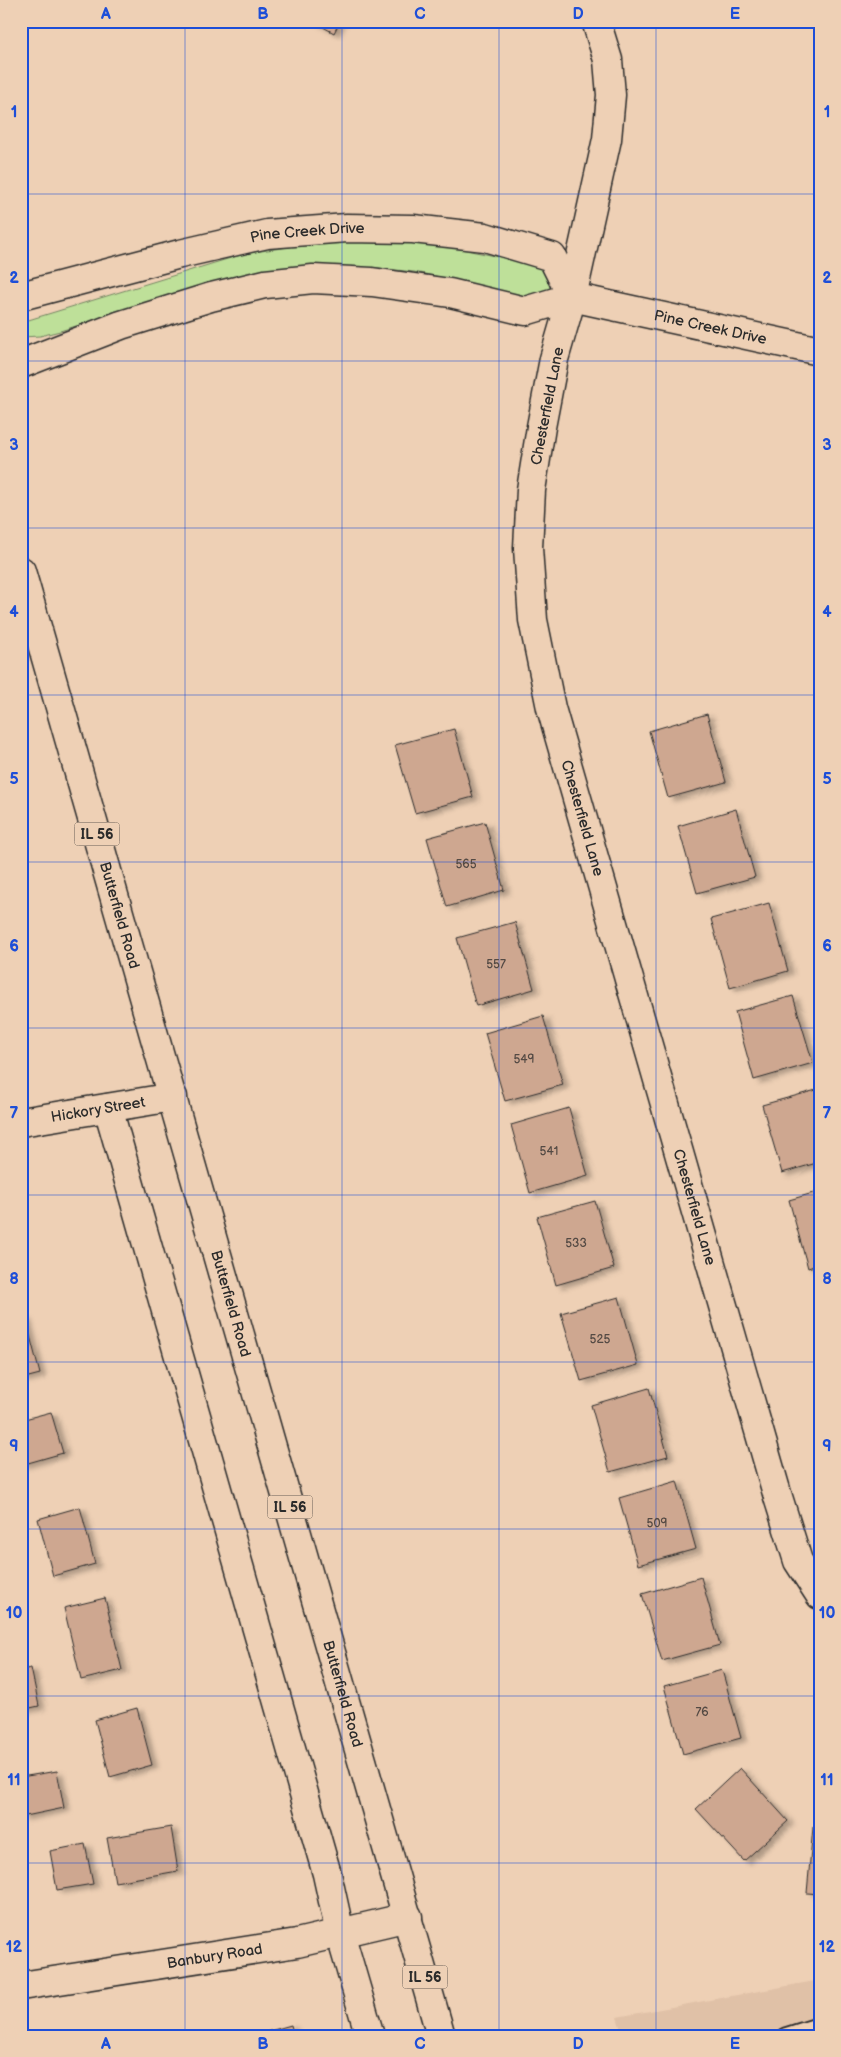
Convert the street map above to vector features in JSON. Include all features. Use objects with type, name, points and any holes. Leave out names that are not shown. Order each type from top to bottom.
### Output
[{"type":"street","name":"Chesterfield Lane","points":[[596,21],[608,60],[611,95],[610,112],[607,138],[572,297],[554,359],[531,490],[528,548],[533,620],[551,708],[778,1497],[798,1561],[820,1595]]},
{"type":"street","name":"Pine Creek Drive","points":[[21,296],[180,254],[267,234],[347,228],[413,229],[485,237],[552,257],[572,297]]},
{"type":"street","name":"Pine Creek Drive","points":[[21,364],[121,325],[211,297],[265,284],[313,279],[372,282],[450,292],[525,311],[572,297],[820,351]]},
{"type":"street","name":"Butterfield Road","points":[[21,571],[441,2036]]},
{"type":"street","name":"Hickory Street","points":[[21,1122],[173,1097]]},
{"type":"street","points":[[108,1108],[327,1874],[340,1933],[370,2036]]},
{"type":"street","name":"Banbury Road","points":[[21,1986],[297,1943],[408,1917]]},
{"type":"lane","points":[[785,2036],[820,2025]]},
{"type":"shaded area","points":[[820,1980],[820,2036],[623,2036],[617,2017]]},
{"type":"green space","points":[[347,241],[426,242],[520,261],[542,268],[549,274],[550,288],[546,294],[531,299],[461,281],[414,272],[379,268],[321,267],[194,289],[60,331],[40,336],[21,337],[22,322],[247,253],[309,244]]},
{"type":"building","points":[[312,21],[340,21],[334,33]]},
{"type":"building","points":[[707,714],[726,782],[668,798],[649,731]]},
{"type":"building","points":[[454,729],[473,797],[415,813],[395,745]]},
{"type":"building","points":[[736,809],[755,877],[697,893],[678,826]]},
{"type":"building","points":[[485,822],[504,890],[447,907],[427,838]]},
{"type":"building","points":[[769,903],[788,971],[730,988],[711,919]]},
{"type":"building","points":[[515,922],[534,989],[476,1006],[457,938]]},
{"type":"building","points":[[793,996],[813,1063],[754,1080],[735,1012]]},
{"type":"building","points":[[543,1016],[563,1085],[505,1101],[485,1033]]},
{"type":"building","points":[[820,1089],[820,1162],[782,1173],[762,1105]]},
{"type":"building","points":[[569,1108],[588,1176],[530,1193],[511,1125]]},
{"type":"building","points":[[820,1191],[820,1264],[808,1268],[789,1200]]},
{"type":"building","points":[[595,1201],[614,1268],[556,1285],[537,1217]]},
{"type":"building","points":[[820,1290],[820,1311],[814,1292]]},
{"type":"building","points":[[619,1297],[638,1365],[581,1381],[561,1313]]},
{"type":"building","points":[[25,1317],[40,1374],[21,1379],[21,1318]]},
{"type":"building","points":[[649,1388],[668,1456],[610,1472],[591,1405]]},
{"type":"building","points":[[51,1412],[63,1453],[21,1465],[21,1420]]},
{"type":"building","points":[[677,1481],[696,1549],[638,1565],[619,1498]]},
{"type":"building","points":[[80,1507],[95,1564],[53,1576],[38,1519]]},
{"type":"building","points":[[701,1577],[720,1645],[662,1661],[642,1594]]},
{"type":"building","points":[[105,1598],[122,1670],[81,1680],[64,1608]]},
{"type":"building","points":[[31,1668],[39,1706],[21,1710],[21,1670]]},
{"type":"building","points":[[722,1670],[741,1738],[683,1754],[664,1686]]},
{"type":"building","points":[[137,1708],[152,1765],[110,1777],[95,1720]]},
{"type":"building","points":[[740,1768],[788,1821],[744,1861],[696,1809]]},
{"type":"building","points":[[57,1771],[64,1808],[21,1817],[21,1777]]},
{"type":"building","points":[[171,1827],[178,1871],[115,1882],[107,1838]]},
{"type":"building","points":[[813,1827],[820,1827],[820,1894],[807,1893]]},
{"type":"building","points":[[85,1844],[93,1884],[57,1890],[50,1851]]},
{"type":"building","points":[[291,2025],[294,2036],[252,2036]]}]
